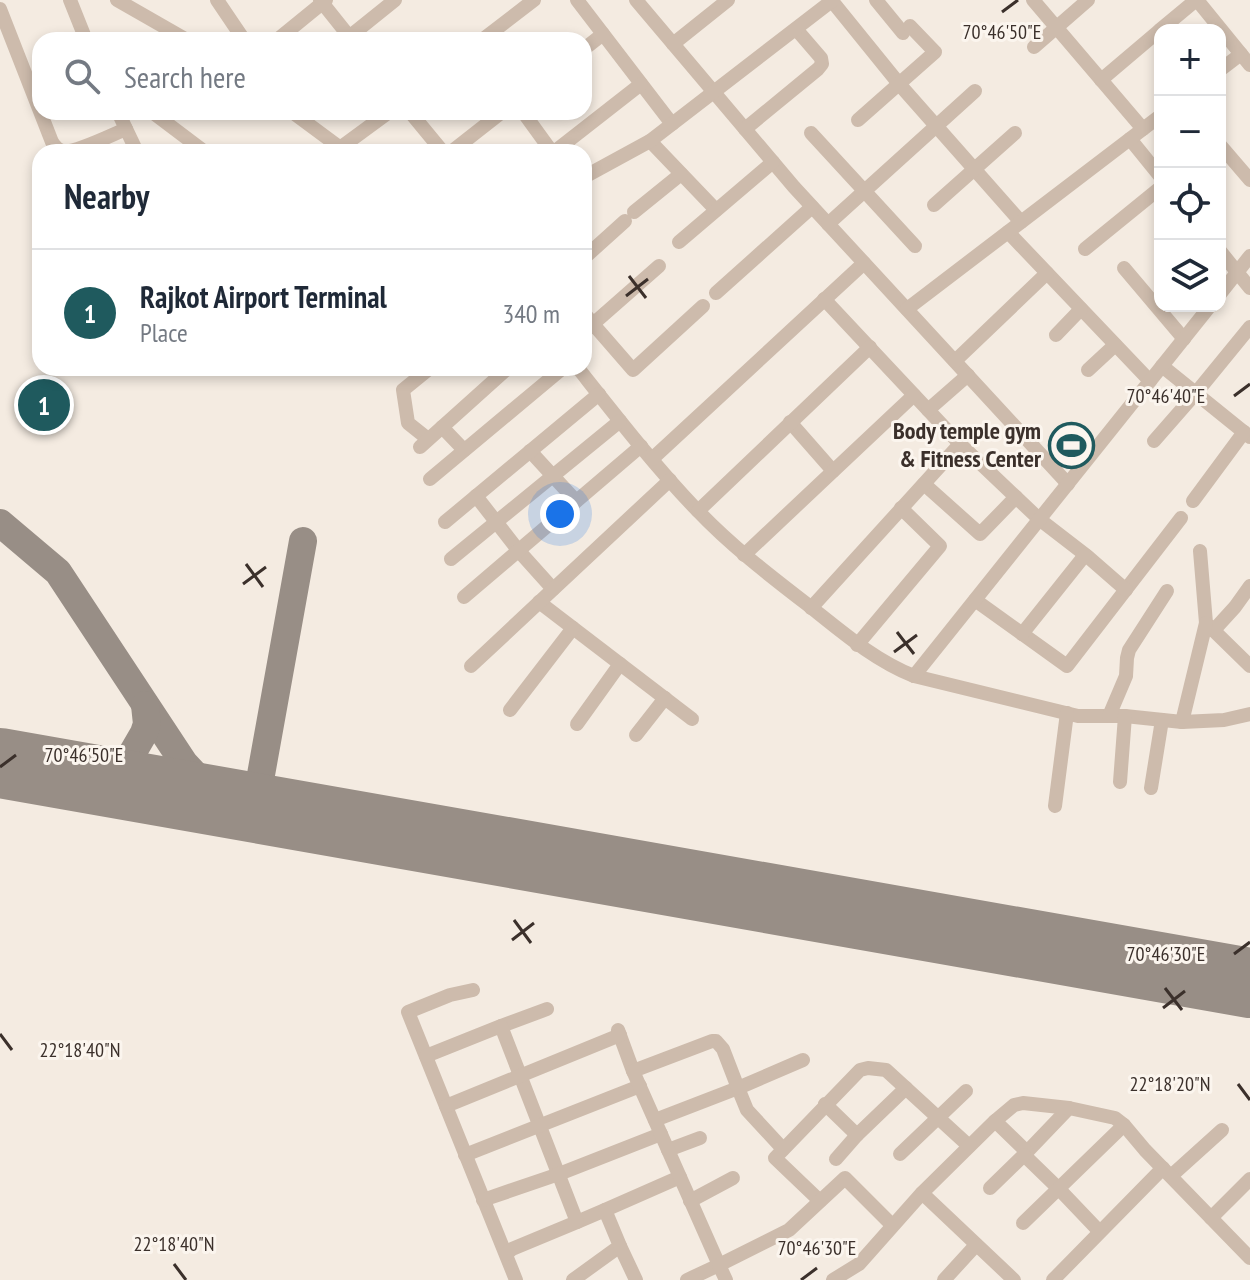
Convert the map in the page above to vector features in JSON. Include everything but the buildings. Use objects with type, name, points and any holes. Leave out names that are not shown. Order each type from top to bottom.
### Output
[{"type":"street","points":[[70,0],[83,32]]},
{"type":"street","points":[[117,0],[173,32]]},
{"type":"street","points":[[217,0],[239,32]]},
{"type":"street","points":[[357,32],[395,0]]},
{"type":"street","points":[[492,32],[534,0]]},
{"type":"street","points":[[577,0],[672,124]]},
{"type":"street","points":[[673,44],[728,0]]},
{"type":"street","points":[[592,173],[650,141],[833,0],[900,85],[1021,222]]},
{"type":"street","points":[[858,120],[935,52],[876,0]]},
{"type":"street","points":[[1033,0],[1143,129]]},
{"type":"street","points":[[1034,47],[1088,0]]},
{"type":"street","points":[[1167,24],[1197,0],[1246,59],[1226,67]]},
{"type":"street","points":[[286,32],[322,1],[345,32]]},
{"type":"street","points":[[640,1],[812,207],[1068,484]]},
{"type":"street","points":[[0,9],[32,91]]},
{"type":"street","points":[[745,129],[822,64],[821,58],[796,29]]},
{"type":"street","points":[[592,43],[603,34]]},
{"type":"street","points":[[1101,80],[1154,35]]},
{"type":"street","points":[[563,144],[641,84]]},
{"type":"street","points":[[828,224],[975,91]]},
{"type":"street","points":[[43,120],[53,144]]},
{"type":"street","points":[[122,120],[133,144]]},
{"type":"street","points":[[163,120],[194,144]]},
{"type":"street","points":[[303,120],[335,144]]},
{"type":"street","points":[[350,144],[379,120]]},
{"type":"street","points":[[417,120],[436,144]]},
{"type":"street","points":[[461,144],[492,120]]},
{"type":"street","points":[[529,120],[547,144]]},
{"type":"street","points":[[907,309],[1154,121]]},
{"type":"street","points":[[87,144],[126,129]]},
{"type":"street","points":[[811,133],[915,246]]},
{"type":"street","points":[[934,205],[1015,133]]},
{"type":"street","points":[[1130,139],[1154,169]]},
{"type":"street","points":[[650,141],[716,210]]},
{"type":"street","points":[[1226,152],[1250,180]]},
{"type":"street","points":[[679,242],[773,162]]},
{"type":"street","points":[[592,251],[681,174]]},
{"type":"street","points":[[1085,249],[1154,193]]},
{"type":"street","points":[[716,293],[812,207]]},
{"type":"street","points":[[1008,232],[1150,381]]},
{"type":"street","points":[[1226,287],[1250,256]]},
{"type":"street","points":[[1226,259],[1250,288]]},
{"type":"street","points":[[652,459],[864,263]]},
{"type":"street","points":[[592,319],[659,266]]},
{"type":"street","points":[[1124,268],[1184,339]]},
{"type":"street","points":[[955,361],[1047,273]]},
{"type":"street","points":[[824,299],[960,444],[1039,519],[1126,590]]},
{"type":"street","points":[[592,328],[633,370],[703,306]]},
{"type":"street","points":[[1056,335],[1081,309]]},
{"type":"street","points":[[914,676],[1205,312]]},
{"type":"street","points":[[1154,441],[1250,327]]},
{"type":"street","points":[[1088,370],[1115,345]]},
{"type":"street","points":[[698,511],[870,347]]},
{"type":"street","points":[[1162,366],[1247,434],[1193,501]]},
{"type":"street","points":[[928,410],[968,375]]},
{"type":"street","points":[[420,376],[403,390],[408,423],[424,443],[499,376]]},
{"type":"street","points":[[430,479],[553,376]]},
{"type":"street","points":[[584,376],[670,480],[744,555],[857,645],[892,667],[914,676],[1078,716],[1125,716],[1182,722],[1224,720],[1250,714]]},
{"type":"street","points":[[445,522],[599,394]]},
{"type":"street","points":[[744,555],[914,395]]},
{"type":"street","points":[[451,559],[620,421]]},
{"type":"street","points":[[790,422],[833,471]]},
{"type":"street","points":[[442,427],[464,450]]},
{"type":"street","points":[[811,608],[960,444]]},
{"type":"street","points":[[464,597],[641,446]]},
{"type":"street","points":[[530,451],[576,501]]},
{"type":"street","points":[[471,666],[670,480]]},
{"type":"street","points":[[924,484],[980,534],[1016,497]]},
{"type":"street","points":[[476,496],[553,589]]},
{"type":"street","points":[[857,645],[940,546],[901,508]]},
{"type":"street","points":[[975,600],[1067,666],[1181,518]]},
{"type":"street","points":[[1182,722],[1210,626],[1200,551]]},
{"type":"street","points":[[1022,634],[1085,555]]},
{"type":"street","points":[[1210,626],[1235,607],[1250,586]]},
{"type":"street","points":[[1109,716],[1126,676],[1129,650],[1167,591]]},
{"type":"street","points":[[539,602],[692,719]]},
{"type":"street","points":[[1210,626],[1244,650],[1250,666]]},
{"type":"street","points":[[510,710],[573,628]]},
{"type":"street","points":[[577,724],[620,664]]},
{"type":"street","points":[[636,735],[665,698]]},
{"type":"street","points":[[1055,806],[1067,713]]},
{"type":"street","points":[[1120,782],[1125,716]]},
{"type":"street","points":[[1151,788],[1162,720]]},
{"type":"street","points":[[473,990],[450,995],[408,1012],[516,1280]]},
{"type":"street","points":[[426,1056],[547,1009]]},
{"type":"street","points":[[501,1026],[577,1222]]},
{"type":"street","points":[[446,1106],[619,1033],[726,1280]]},
{"type":"street","points":[[633,1071],[716,1041],[723,1049],[747,1110],[783,1149]]},
{"type":"street","points":[[483,1200],[559,1174],[803,1060]]},
{"type":"street","points":[[820,1201],[775,1158],[825,1104],[864,1068],[886,1070],[969,1146]]},
{"type":"street","points":[[465,1155],[640,1086]]},
{"type":"street","points":[[836,1159],[906,1088]]},
{"type":"street","points":[[900,1154],[966,1091]]},
{"type":"street","points":[[833,1280],[859,1264],[892,1225],[969,1146],[1014,1105],[1023,1103],[1106,1115],[1124,1125],[1250,1258]]},
{"type":"street","points":[[825,1104],[857,1135]]},
{"type":"street","points":[[990,1188],[1069,1108]]},
{"type":"street","points":[[995,1121],[1099,1231]]},
{"type":"street","points":[[1023,1223],[1124,1125]]},
{"type":"street","points":[[1053,1280],[1099,1231],[1167,1172],[1222,1130]]},
{"type":"street","points":[[668,1150],[700,1138]]},
{"type":"street","points":[[506,1254],[680,1177]]},
{"type":"street","points":[[690,1201],[733,1178]]},
{"type":"street","points":[[687,1280],[789,1230],[845,1178],[892,1225]]},
{"type":"street","points":[[1211,1218],[1250,1179]]},
{"type":"street","points":[[922,1193],[1014,1280]]},
{"type":"street","points":[[605,1210],[636,1280]]},
{"type":"street","points":[[944,1280],[976,1245]]},
{"type":"street","points":[[573,1280],[620,1246]]},
{"type":"taxiway","points":[[0,523],[58,572],[184,763],[211,792],[233,804]]},
{"type":"taxiway","points":[[255,808],[303,541]]},
{"type":"taxiway","points":[[83,778],[103,777],[126,764],[147,724],[145,705]]},
{"type":"runway","points":[[0,763],[1250,983]]},
{"type":"place","name":"Rajkot Airport Terminal","points":[[44,405]]},
{"type":"place","name":"Body temple gym & Fitness Center","points":[[1072,445]]}]
